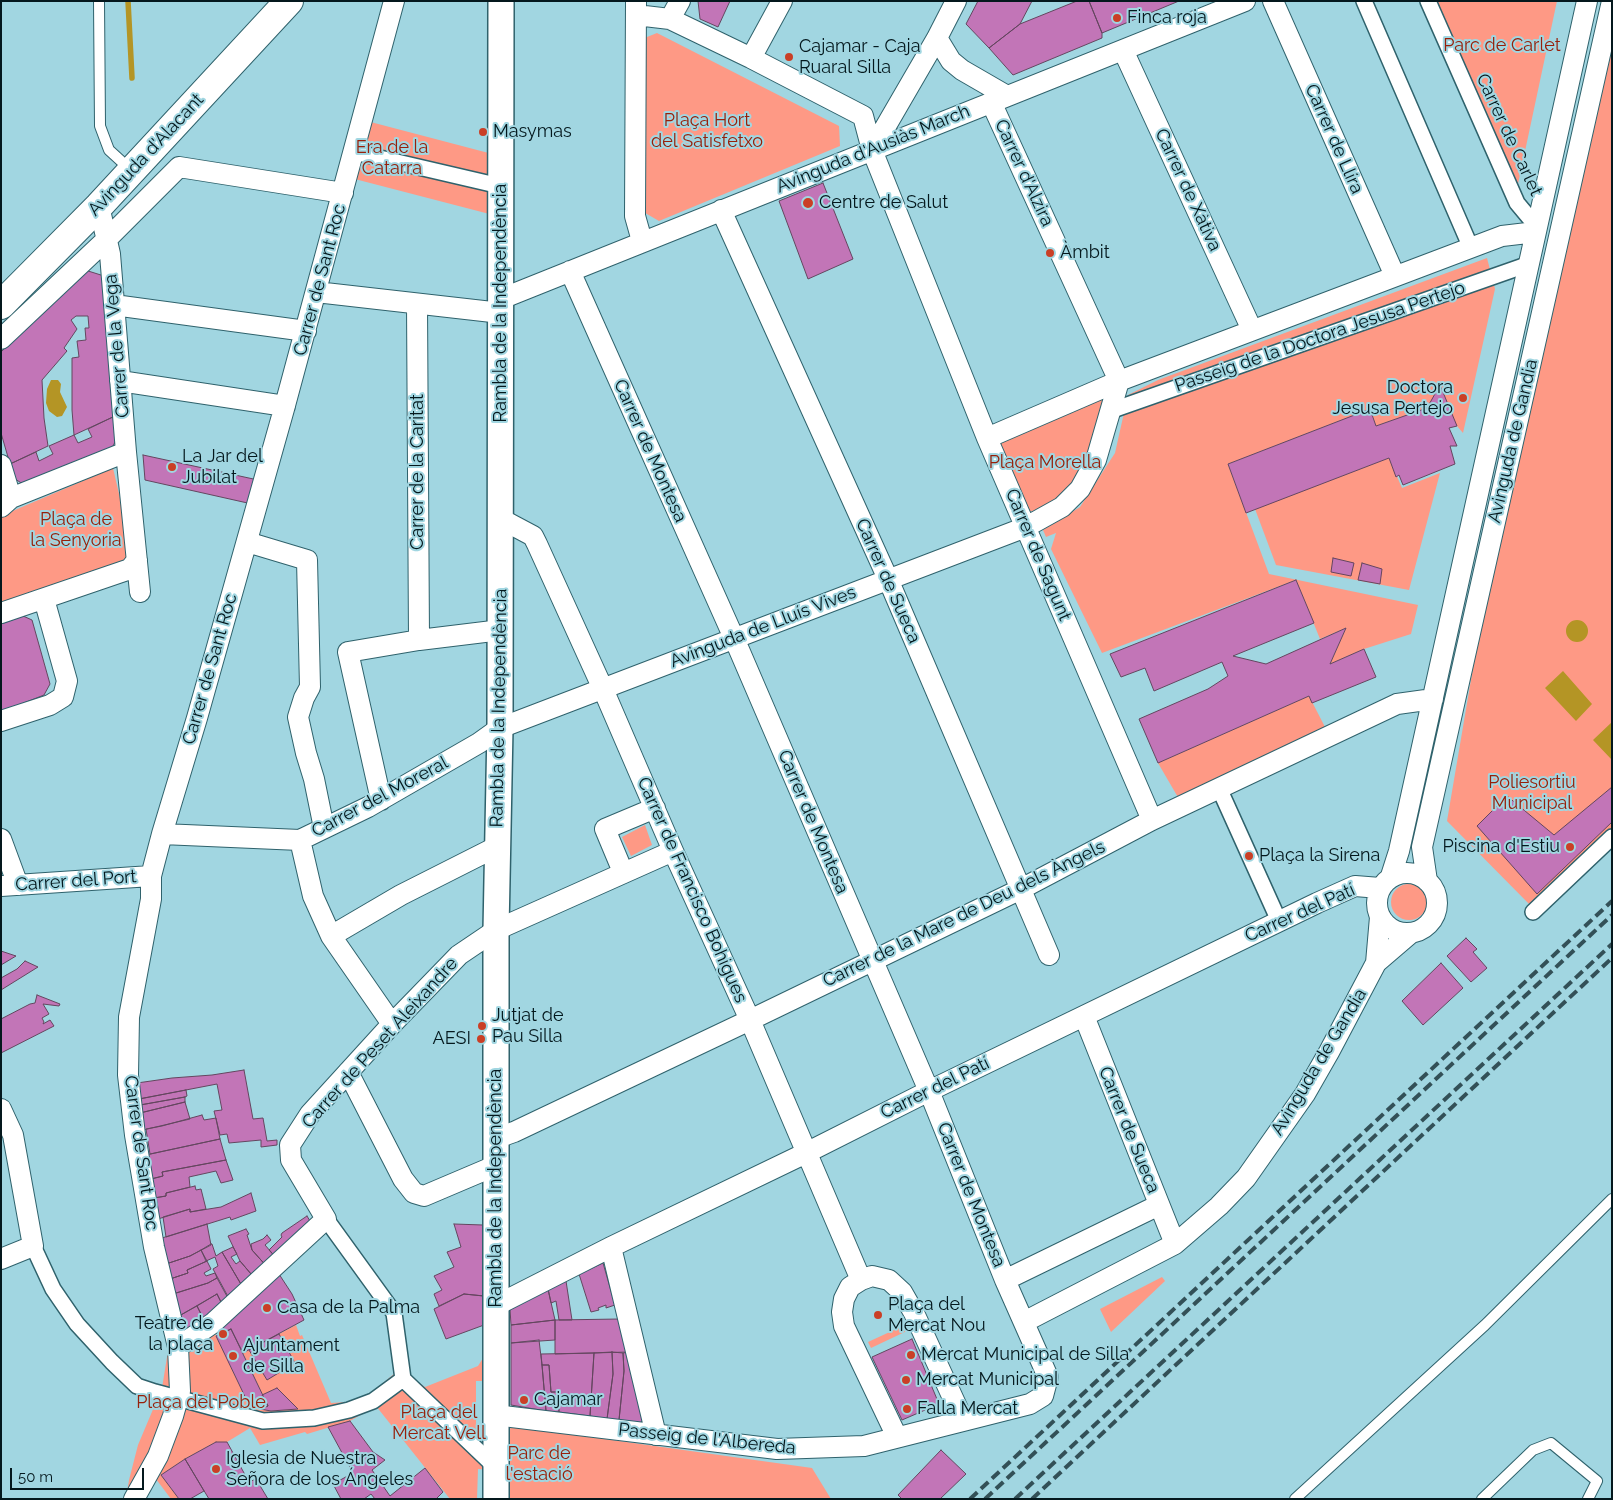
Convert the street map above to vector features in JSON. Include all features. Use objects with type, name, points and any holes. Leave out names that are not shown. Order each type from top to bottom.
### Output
[{"type":"main road","name":"Avinguda d'Alacant","points":[[1,281],[121,161],[270,1]]},
{"type":"main road","name":"Avinguda d'Alacant","points":[[1,306],[99,206],[289,1]]},
{"type":"street","name":"Carrer de Sant Roc","points":[[178,1347],[154,1246],[135,1135],[128,1076],[129,1018],[151,899],[152,876],[162,834],[306,331],[394,1]]},
{"type":"street","name":"Rambla de la Independència","points":[[496,1499],[496,930],[501,630],[501,1]]},
{"type":"street","points":[[670,19],[680,1]]},
{"type":"street","points":[[751,58],[782,1]]},
{"type":"street","points":[[872,150],[937,38],[956,1]]},
{"type":"street","points":[[1186,25],[1199,1]]},
{"type":"street","name":"Avinguda d'Ausiàs March","points":[[501,306],[570,271],[642,241],[1245,1]]},
{"type":"street","name":"Carrer de Llíra","points":[[1273,1],[1395,276]]},
{"type":"street","points":[[1364,1],[1471,248]]},
{"type":"street","name":"Carrer de Carlet","points":[[1428,1],[1517,203],[1536,229]]},
{"type":"street","name":"Avinguda de Gandia","points":[[1386,882],[1399,851],[1587,1]]},
{"type":"street","name":"Avinguda de Gandia","points":[[1427,882],[1422,848],[1612,1]]},
{"type":"street","points":[[636,8],[635,216],[642,241]]},
{"type":"street","name":"Carrer de Sagunt","points":[[636,8],[670,19],[751,58],[863,116],[872,150],[987,438],[1152,820]]},
{"type":"street","points":[[937,38],[951,61],[999,99]]},
{"type":"street","name":"Carrer de Xàtiva","points":[[1123,50],[1252,330]]},
{"type":"street","name":"Carrer d'Alzira","points":[[999,99],[1119,381]]},
{"type":"street","points":[[354,152],[500,186]]},
{"type":"street","name":"Avinguda d'Alacant","points":[[1,339],[106,240],[178,167],[343,193]]},
{"type":"street","name":"Carrer de la Vega","points":[[99,206],[110,254],[126,452]]},
{"type":"street","name":"Carrer de Sueca","points":[[721,210],[888,579],[1049,955]]},
{"type":"street","name":"Passeig de la Doctora Jesusa Pertejo","points":[[987,438],[1119,381],[1252,330],[1502,236],[1536,229]]},
{"type":"street","name":"Passeig de la Doctora Jesusa Pertejo","points":[[1110,410],[1529,264]]},
{"type":"street","name":"Carrer de Montesa","points":[[570,271],[734,638],[929,1091],[1005,1280],[1048,1377]]},
{"type":"street","points":[[316,292],[417,304],[501,306]]},
{"type":"street","name":"Carrer de la Caritat","points":[[417,304],[419,640]]},
{"type":"street","points":[[114,305],[306,331]]},
{"type":"street","points":[[120,381],[285,406]]},
{"type":"street","name":"Avinguda de Lluís Vives","points":[[500,728],[1026,526],[1062,507],[1080,489],[1096,460],[1119,381]]},
{"type":"street","points":[[1,464],[6,503],[126,452],[140,592]]},
{"type":"street","name":"Carrer de Francisco Bohigues","points":[[500,520],[533,536],[603,689],[672,851],[750,1020],[861,1280]]},
{"type":"street","points":[[246,542],[307,560],[310,686],[298,717],[324,828]]},
{"type":"street","points":[[1,613],[130,569],[137,560]]},
{"type":"street","points":[[1,721],[50,705],[63,697],[67,682],[44,599]]},
{"type":"street","points":[[381,800],[348,652],[419,640],[501,630]]},
{"type":"street","name":"Carrer de la Mare de Deu dels Àngels","points":[[497,1138],[514,1132],[750,1020],[1021,889],[1152,820],[1397,704],[1433,698]]},
{"type":"street","name":"Carrer del Moreral","points":[[162,834],[300,840],[381,800],[479,743],[500,728]]},
{"type":"street","points":[[1219,788],[1279,921]]},
{"type":"street","points":[[623,872],[605,830],[655,808]]},
{"type":"street","points":[[1533,912],[1612,837]]},
{"type":"street","points":[[1,839],[9,885]]},
{"type":"street","points":[[300,840],[313,896],[332,936],[392,1024]]},
{"type":"street","points":[[332,936],[401,895],[498,846]]},
{"type":"street","name":"Carrer de Peset Aleixandre","points":[[403,1379],[394,1313],[326,1219],[291,1160],[290,1145],[310,1114],[392,1024],[459,955],[496,930],[672,851]]},
{"type":"street","points":[[1401,873],[1412,873],[1422,876],[1427,882],[1433,887],[1437,897],[1436,912],[1430,923],[1411,933],[1400,932],[1384,923],[1377,907],[1378,894],[1386,882],[1401,873]]},
{"type":"street","name":"Carrer del Port","points":[[9,885],[152,876]]},
{"type":"street","name":"Carrer del Patí","points":[[495,1306],[611,1247],[1279,921],[1356,886],[1386,882]]},
{"type":"street","name":"Avinguda de Gandia","points":[[1376,963],[1380,917]]},
{"type":"street","name":"Avinguda de Gandia","points":[[1174,1244],[1219,1206],[1246,1178],[1305,1094],[1376,963],[1411,933]]},
{"type":"street","name":"Carrer de Sueca","points":[[1084,1016],[1174,1244]]},
{"type":"street","points":[[348,1072],[403,1179],[414,1194],[424,1196],[497,1165]]},
{"type":"street","points":[[1,1109],[33,1246],[53,1289],[77,1324],[137,1386],[263,1421],[314,1418],[349,1410],[373,1402],[403,1379],[490,1462]]},
{"type":"street","points":[[1005,1280],[1159,1205]]},
{"type":"street","points":[[134,1499],[158,1456],[178,1398],[180,1391],[178,1347],[213,1323],[326,1219]]},
{"type":"street","points":[[1024,1322],[1174,1244]]},
{"type":"street","points":[[1,1259],[33,1246]]},
{"type":"street","points":[[611,1247],[656,1435]]},
{"type":"street","points":[[897,1437],[844,1326],[842,1312],[844,1298],[850,1287],[872,1276],[889,1280],[902,1292],[914,1313],[963,1420]]},
{"type":"street","name":"Passeig de l'Albereda","points":[[495,1415],[777,1449],[864,1446],[1030,1404],[1043,1396],[1048,1377]]},
{"type":"lane","points":[[99,1],[100,126],[109,150],[121,161]]},
{"type":"lane","points":[[1295,1499],[1485,1325],[1612,1199]]},
{"type":"lane","points":[[1482,1499],[1533,1450],[1551,1443],[1597,1482],[1588,1499]]},
{"type":"green space","name":"Parc de Carlet","points":[[1434,1],[1557,1],[1518,184]]},
{"type":"green space","name":"Poliesortiu Municipal","points":[[1612,1],[1612,830],[1531,906],[1447,821],[1508,462]]},
{"type":"green space","name":"Plaça Hort del Satisfetxo","points":[[657,33],[839,126],[840,146],[659,221],[640,210],[642,39]]},
{"type":"green space","name":"Era de la Catarra","points":[[363,120],[500,156],[501,217],[347,177]]},
{"type":"green space","points":[[1487,258],[1495,289],[1463,433],[1457,426],[1427,408],[1376,426],[1370,409],[1228,464],[1269,574],[1418,605],[1411,634],[1364,649],[1330,664],[1346,628],[1320,639],[1296,580],[1102,653],[1051,549],[1056,533],[1046,537],[1043,530],[1080,507],[1115,453],[1128,395],[1158,380]]},
{"type":"green space","name":"Plaça Morella","points":[[1109,395],[1093,448],[1075,487],[1057,505],[1024,513],[996,443]]},
{"type":"green space","points":[[1389,458],[1402,488],[1440,473],[1409,590],[1276,565],[1255,509]]},
{"type":"green space","name":"Plaça de la Senyoria","points":[[113,468],[132,550],[124,560],[1,603],[1,516]]},
{"type":"green space","points":[[1309,696],[1325,727],[1179,799],[1158,763]]},
{"type":"green space","points":[[645,825],[652,845],[631,856],[622,837]]},
{"type":"green space","points":[[1409,884],[1421,890],[1427,902],[1421,914],[1409,920],[1397,914],[1391,902],[1397,890]]},
{"type":"green space","points":[[1162,1277],[1165,1281],[1111,1332],[1100,1309]]},
{"type":"green space","points":[[213,1323],[216,1336],[249,1405],[260,1409],[267,1405],[243,1353],[296,1325],[331,1403],[348,1402],[352,1405],[369,1395],[395,1373],[412,1378],[425,1387],[478,1366],[485,1355],[490,1381],[476,1381],[476,1452],[491,1470],[478,1469],[477,1499],[450,1499],[376,1406],[350,1421],[260,1445],[250,1428],[227,1442],[216,1442],[161,1475],[179,1499],[171,1499],[156,1479],[126,1499],[138,1445],[162,1388],[168,1351],[177,1349]]},
{"type":"green space","points":[[907,1324],[909,1330],[871,1348],[868,1342]]},
{"type":"green space","name":"Parc de l'estació","points":[[512,1426],[812,1468],[831,1499],[504,1499],[504,1438]]},
{"type":"shaded area","points":[[51,380],[58,380],[61,384],[60,392],[67,407],[62,416],[57,417],[49,411],[46,403],[47,389]]},
{"type":"shaded area","points":[[1577,620],[1585,623],[1588,631],[1585,639],[1577,642],[1569,639],[1566,631],[1569,623]]},
{"type":"shaded area","points":[[1563,671],[1592,704],[1576,721],[1545,688]]},
{"type":"shaded area","points":[[1612,722],[1612,760],[1593,740]]},
{"type":"building","points":[[698,1],[730,1],[718,27],[700,19]]},
{"type":"building","points":[[978,1],[1032,1],[1020,24],[989,48],[966,24]]},
{"type":"building","points":[[1077,1],[1089,1],[1102,33],[1102,38],[1013,75],[989,48],[1020,24]]},
{"type":"building","name":"Finca roja","points":[[1089,1],[1179,1],[1102,33]]},
{"type":"building","points":[[823,183],[853,259],[808,279],[779,201]]},
{"type":"building","points":[[85,270],[104,276],[115,416],[74,435],[72,358],[79,357],[77,341],[86,340],[85,328],[89,328],[88,316],[76,316],[71,320],[77,329],[64,348],[67,351],[42,380],[48,446],[10,464],[1,433],[1,352]]},
{"type":"building","points":[[1440,385],[1457,426],[1449,428],[1457,446],[1450,446],[1455,464],[1403,485],[1399,475],[1396,477],[1389,458],[1246,513],[1228,464],[1370,409],[1376,426],[1427,408]]},
{"type":"building","points":[[115,416],[117,438],[111,450],[23,484],[15,479],[10,464],[36,452],[39,461],[53,454],[49,446],[74,435],[78,443],[92,437],[88,429]]},
{"type":"building","name":"La Jar del Jubilat","points":[[143,455],[258,480],[252,504],[145,480]]},
{"type":"building","points":[[1333,558],[1354,563],[1351,576],[1331,572]]},
{"type":"building","points":[[1362,563],[1382,569],[1380,584],[1358,580]]},
{"type":"building","points":[[1296,580],[1314,623],[1233,656],[1266,664],[1346,628],[1330,664],[1364,649],[1376,677],[1312,703],[1309,696],[1158,763],[1139,719],[1208,689],[1228,676],[1222,662],[1154,691],[1145,668],[1121,677],[1110,654]]},
{"type":"building","points":[[23,616],[32,620],[50,684],[44,695],[1,712],[1,624]]},
{"type":"building","points":[[1612,787],[1612,822],[1537,894],[1477,826],[1507,796],[1554,835]]},
{"type":"building","points":[[1466,938],[1477,949],[1473,952],[1487,968],[1471,982],[1447,956]]},
{"type":"building","points":[[1,951],[16,956],[1,965]]},
{"type":"building","points":[[25,961],[38,967],[1,990],[1,978],[17,969]]},
{"type":"building","points":[[1441,963],[1463,988],[1423,1025],[1402,1001]]},
{"type":"building","points":[[37,995],[60,1004],[59,1006],[43,1004],[49,1014],[42,1018],[43,1024],[50,1020],[54,1026],[1,1053],[1,1019],[35,1003]]},
{"type":"building","points":[[244,1070],[253,1119],[263,1118],[267,1141],[277,1140],[277,1145],[261,1147],[261,1140],[229,1143],[227,1134],[220,1135],[214,1111],[222,1110],[217,1084],[139,1099],[137,1083]]},
{"type":"building","points":[[186,1090],[187,1096],[185,1097],[140,1105],[139,1099]]},
{"type":"building","points":[[185,1097],[185,1102],[140,1113],[140,1105]]},
{"type":"building","points":[[185,1102],[190,1119],[143,1130],[140,1113]]},
{"type":"building","points":[[202,1115],[204,1120],[216,1118],[220,1139],[150,1154],[146,1129]]},
{"type":"building","points":[[220,1139],[226,1160],[162,1172],[163,1176],[151,1179],[146,1155]]},
{"type":"building","points":[[226,1160],[233,1180],[221,1183],[216,1171],[189,1177],[190,1187],[166,1193],[166,1196],[154,1198],[151,1179],[163,1176],[162,1172]]},
{"type":"building","points":[[195,1186],[196,1190],[201,1189],[206,1209],[190,1212],[190,1209],[158,1219],[154,1198]]},
{"type":"building","points":[[251,1193],[256,1211],[231,1220],[230,1217],[166,1237],[163,1217],[190,1209],[190,1212],[221,1207]]},
{"type":"building","points":[[307,1216],[310,1221],[278,1260],[269,1250],[282,1237],[282,1233]]},
{"type":"building","points":[[207,1224],[211,1245],[190,1256],[166,1264],[162,1238]]},
{"type":"building","points":[[454,1224],[483,1225],[484,1296],[464,1294],[439,1306],[434,1294],[442,1290],[434,1276],[454,1267],[447,1252],[461,1247]]},
{"type":"building","points":[[246,1229],[249,1234],[247,1235],[252,1250],[269,1269],[257,1281],[240,1261],[228,1236]]},
{"type":"building","points":[[267,1235],[271,1240],[265,1245],[278,1260],[269,1269],[252,1250],[251,1244],[263,1239]]},
{"type":"building","points":[[211,1244],[216,1256],[222,1252],[245,1291],[231,1302],[213,1269],[218,1266],[215,1257],[206,1261],[201,1250]]},
{"type":"building","points":[[233,1247],[237,1254],[231,1257],[236,1264],[240,1261],[257,1281],[245,1291],[222,1252]]},
{"type":"building","points":[[201,1250],[207,1261],[187,1270],[188,1273],[170,1279],[166,1264]]},
{"type":"building","points":[[207,1261],[211,1269],[204,1273],[206,1276],[215,1273],[217,1278],[208,1283],[173,1294],[170,1279],[188,1273],[187,1270]]},
{"type":"building","points":[[603,1263],[615,1305],[606,1308],[606,1305],[598,1308],[599,1310],[591,1312],[579,1274]]},
{"type":"building","name":"Casa de la Palma","points":[[277,1271],[292,1294],[304,1320],[243,1353],[231,1329],[219,1335],[214,1326]]},
{"type":"building","points":[[217,1278],[229,1300],[222,1304],[217,1294],[179,1316],[173,1294],[208,1283]]},
{"type":"building","points":[[566,1281],[572,1320],[559,1320],[556,1301],[551,1303],[548,1289]]},
{"type":"building","points":[[548,1289],[555,1320],[511,1325],[510,1309]]},
{"type":"building","points":[[217,1294],[222,1304],[206,1324],[197,1306]]},
{"type":"building","points":[[464,1294],[484,1296],[484,1325],[446,1339],[434,1309]]},
{"type":"building","points":[[197,1306],[206,1324],[183,1336],[179,1316]]},
{"type":"building","points":[[620,1319],[629,1352],[555,1354],[555,1320]]},
{"type":"building","points":[[555,1320],[555,1340],[511,1343],[511,1325]]},
{"type":"building","name":"Ajuntament de Silla","points":[[231,1329],[268,1406],[260,1409],[249,1405],[216,1336]]},
{"type":"building","points":[[279,1334],[295,1363],[267,1380],[249,1350]]},
{"type":"building","name":"Mercat Municipal","points":[[912,1339],[939,1404],[902,1420],[872,1357]]},
{"type":"building","points":[[539,1340],[546,1411],[511,1405],[511,1343]]},
{"type":"building","points":[[612,1352],[613,1374],[607,1419],[590,1416],[594,1353]]},
{"type":"building","points":[[612,1352],[623,1353],[624,1371],[619,1420],[607,1419],[613,1374]]},
{"type":"building","points":[[629,1352],[650,1424],[619,1420],[624,1371],[623,1353]]},
{"type":"building","points":[[594,1353],[590,1416],[559,1412],[558,1392],[551,1392],[549,1365],[542,1365],[541,1354]]},
{"type":"building","points":[[542,1365],[549,1365],[551,1392],[558,1392],[559,1412],[546,1411]]},
{"type":"building","points":[[277,1388],[298,1409],[271,1411],[260,1409],[268,1406],[262,1395]]},
{"type":"building","points":[[350,1421],[373,1452],[385,1460],[372,1470],[390,1496],[425,1468],[443,1492],[436,1499],[375,1499],[371,1494],[364,1499],[341,1499],[333,1484],[353,1473],[328,1427]]},
{"type":"building","name":"Iglesia de Nuestra Señora de los Ángeles","points":[[216,1442],[227,1442],[249,1482],[256,1479],[268,1499],[209,1499],[185,1459]]},
{"type":"building","points":[[941,1450],[966,1474],[940,1499],[902,1499],[898,1495]]},
{"type":"building","points":[[185,1459],[204,1491],[190,1499],[179,1499],[161,1475]]},
{"type":"waterway","points":[[128,1],[132,78]]},
{"type":"railway","points":[[970,1499],[1612,901]]},
{"type":"railway","points":[[985,1499],[1612,915]]},
{"type":"railway","points":[[1015,1499],[1612,944]]},
{"type":"railway","points":[[1032,1499],[1612,958]]},
{"type":"place","name":"Finca roja","points":[[1117,18]]},
{"type":"place","name":"Cajamar - Caja Ruaral Silla","points":[[789,57]]},
{"type":"place","name":"Masymas","points":[[483,132]]},
{"type":"place","name":"Centre de Salut","points":[[808,203]]},
{"type":"place","name":"Àmbit","points":[[1050,253]]},
{"type":"place","name":"Doctora Jesusa Pertejo","points":[[1463,398]]},
{"type":"place","name":"La Jar del Jubilat","points":[[172,467]]},
{"type":"place","name":"Piscina d'Estiu","points":[[1570,847]]},
{"type":"place","name":"Plaça la Sirena","points":[[1249,856]]},
{"type":"place","name":"Jutjat de Pau Silla","points":[[482,1026]]},
{"type":"place","name":"AESI","points":[[481,1039]]},
{"type":"place","name":"Casa de la Palma","points":[[267,1308]]},
{"type":"place","name":"Plaça del Mercat Nou","points":[[878,1315]]},
{"type":"place","name":"Teatre de la plaça","points":[[223,1334]]},
{"type":"place","name":"Mercat Municipal de Silla","points":[[911,1355]]},
{"type":"place","name":"Ajuntament de Silla","points":[[233,1356]]},
{"type":"place","name":"Mercat Municipal","points":[[906,1380]]},
{"type":"place","name":"Cajamar","points":[[524,1400]]},
{"type":"place","name":"Falla Mercat","points":[[907,1409]]},
{"type":"place","name":"Iglesia de Nuestra Señora de los Ángeles","points":[[216,1469]]},
{"type":"park label","name":"Plaça del Poble","points":[[201,1403]]},
{"type":"park label","name":"Plaça del Mercat Vell","points":[[439,1424]]}]
